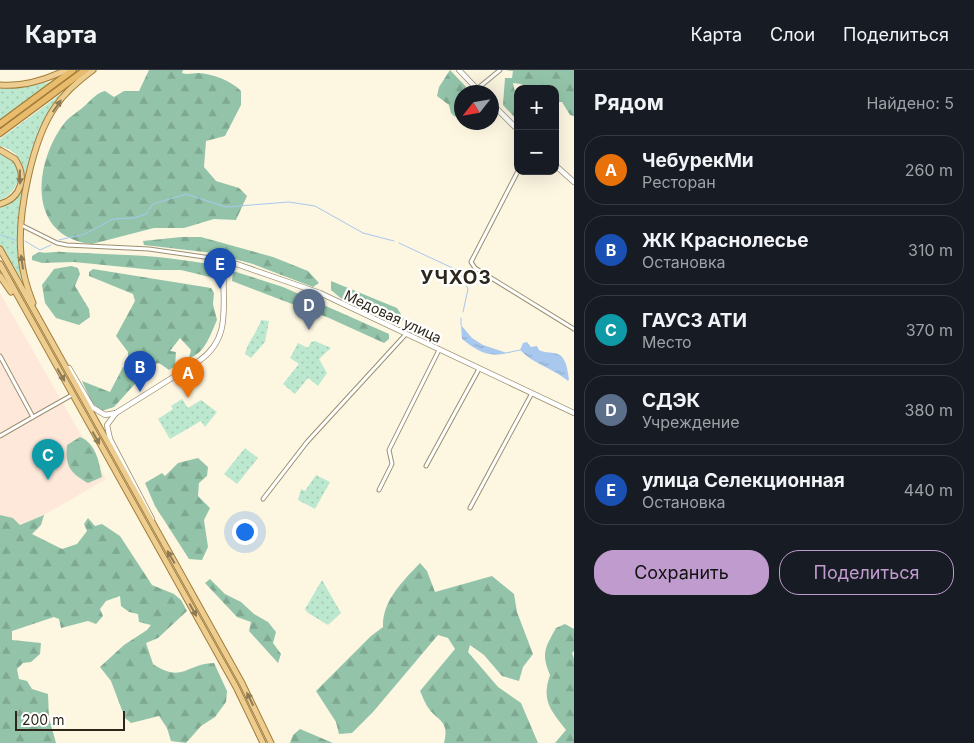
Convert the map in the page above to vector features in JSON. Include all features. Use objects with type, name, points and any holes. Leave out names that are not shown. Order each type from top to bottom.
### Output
[{"type":"highway","points":[[0,124],[73,70]]},
{"type":"highway","points":[[0,133],[85,70]]},
{"type":"main road","points":[[0,85],[19,85],[37,81],[66,70]]},
{"type":"main road","points":[[58,356],[33,306],[26,285],[21,256],[21,225],[32,163],[44,128],[67,92],[93,70]]},
{"type":"main road","points":[[0,150],[15,159],[22,178],[20,187],[14,196],[0,204]]},
{"type":"main road","points":[[0,249],[242,683],[271,743]]},
{"type":"main road","points":[[0,264],[236,687],[263,743]]},
{"type":"main road","points":[[0,276],[48,352]]},
{"type":"street","points":[[459,70],[473,85]]},
{"type":"street","points":[[485,85],[500,70]]},
{"type":"street","points":[[499,111],[514,126]]},
{"type":"street","points":[[559,169],[574,182]]},
{"type":"street","points":[[516,175],[471,262],[475,268],[531,305],[573,327]]},
{"type":"street","name":"Медовая улица","points":[[21,225],[57,243],[149,249],[225,260],[280,278],[320,294],[574,413]]},
{"type":"street","points":[[156,530],[150,511],[110,439],[107,425],[116,413],[199,361],[211,351],[223,326],[225,311],[222,279],[225,260]]},
{"type":"street","points":[[263,499],[307,442],[406,334]]},
{"type":"street","points":[[378,490],[392,464],[389,450],[439,350]]},
{"type":"street","points":[[0,356],[33,417]]},
{"type":"street","points":[[58,356],[69,367],[96,411],[104,415],[116,413]]},
{"type":"street","points":[[426,466],[479,369]]},
{"type":"street","points":[[470,508],[532,393]]},
{"type":"street","points":[[0,436],[72,395]]},
{"type":"shaded area","points":[[0,293],[106,479],[44,515],[20,525],[13,518],[0,515]]},
{"type":"green space","points":[[149,70],[183,70],[182,73],[184,74],[198,73],[210,75],[227,81],[241,91],[241,105],[225,136],[206,141],[204,167],[216,181],[239,188],[247,196],[236,220],[214,219],[184,228],[154,228],[92,244],[70,238],[55,227],[46,212],[42,194],[42,175],[55,137],[66,121],[98,94],[105,91],[114,97],[124,91],[139,91]]},
{"type":"green space","points":[[450,70],[464,85],[454,85],[454,116],[449,105],[437,96],[439,87]]},
{"type":"green space","points":[[505,70],[574,70],[574,116],[570,115],[562,102],[559,102],[559,85],[522,85],[513,83],[514,117],[503,105],[505,78],[512,78],[513,71]]},
{"type":"green space","points":[[50,82],[0,120],[0,88],[22,87]]},
{"type":"green space","points":[[62,93],[42,126],[25,177],[18,157],[10,150],[0,146],[0,139]]},
{"type":"green space","points":[[0,152],[17,166],[18,178],[17,184],[10,194],[0,200]]},
{"type":"green space","points":[[24,187],[17,237],[21,281],[0,244],[0,207],[13,201]]},
{"type":"green space","points":[[201,237],[273,257],[308,271],[319,283],[313,287],[253,264],[213,253],[144,245],[143,241]]},
{"type":"green space","points":[[39,252],[160,257],[193,261],[215,265],[214,278],[181,270],[154,270],[74,262],[42,263],[32,260],[32,256]]},
{"type":"green space","points":[[71,266],[78,268],[80,274],[75,286],[89,309],[90,317],[79,325],[56,318],[45,303],[42,285],[54,269]]},
{"type":"green space","points":[[93,269],[211,288],[214,293],[213,304],[217,320],[207,342],[195,356],[189,358],[191,350],[180,338],[170,351],[176,352],[175,366],[169,370],[159,363],[152,365],[114,407],[102,411],[92,403],[82,381],[110,392],[123,367],[130,368],[131,375],[139,364],[128,358],[128,352],[116,336],[135,301],[133,294],[89,276],[89,272]]},
{"type":"green space","points":[[233,271],[283,287],[389,334],[389,339],[384,343],[329,318],[232,281]]},
{"type":"green space","points":[[331,281],[397,308],[404,319],[398,324],[343,300],[331,290]]},
{"type":"green space","points":[[261,320],[269,321],[265,342],[251,358],[245,354]]},
{"type":"green space","points":[[315,341],[331,348],[319,359],[327,373],[318,386],[308,378],[295,394],[283,384],[299,364],[290,358],[298,343],[308,348],[311,342]]},
{"type":"green space","points":[[182,399],[188,408],[201,400],[217,412],[205,427],[201,421],[170,439],[158,419],[173,409],[171,406]]},
{"type":"green space","points":[[80,437],[93,448],[98,459],[102,477],[88,483],[77,476],[68,464],[67,445]]},
{"type":"green space","points":[[245,448],[258,458],[237,484],[224,474]]},
{"type":"green space","points":[[198,458],[208,467],[207,476],[199,483],[198,496],[210,508],[204,520],[208,547],[202,560],[189,559],[155,506],[145,483],[162,473],[165,476],[178,463]]},
{"type":"green space","points":[[316,475],[330,482],[315,509],[298,500],[301,489],[305,491]]},
{"type":"green space","points":[[0,515],[13,518],[20,525],[44,515],[41,525],[32,534],[62,549],[77,544],[87,531],[84,524],[88,518],[95,526],[102,524],[120,536],[152,585],[174,594],[181,600],[187,611],[158,638],[146,643],[153,664],[163,670],[178,672],[214,663],[227,691],[226,702],[215,717],[201,726],[186,743],[171,741],[167,728],[159,716],[131,723],[125,718],[111,681],[100,667],[124,645],[147,630],[151,625],[139,622],[138,614],[129,612],[121,606],[120,596],[106,601],[100,609],[103,616],[96,624],[88,621],[61,628],[59,619],[54,617],[12,631],[12,640],[41,643],[40,654],[31,662],[23,663],[17,669],[19,679],[27,681],[32,689],[48,694],[49,718],[56,743],[0,743]]},
{"type":"green space","points":[[420,563],[427,571],[435,592],[492,576],[514,594],[517,612],[533,654],[523,667],[519,681],[502,676],[484,655],[470,645],[468,652],[498,687],[521,703],[538,743],[444,743],[444,725],[427,706],[420,691],[455,649],[448,638],[438,635],[373,712],[352,733],[339,734],[336,722],[316,691],[371,636],[383,627],[386,609],[390,600],[401,584]]},
{"type":"green space","points":[[210,579],[225,594],[241,602],[254,614],[268,622],[276,632],[273,643],[281,654],[278,663],[249,631],[251,622],[237,617],[205,583]]},
{"type":"green space","points":[[322,580],[341,613],[328,625],[308,613],[305,609]]},
{"type":"green space","points":[[565,624],[574,629],[574,651],[572,653],[574,659],[574,743],[555,743],[566,730],[552,711],[547,699],[547,684],[550,675],[545,656],[547,646],[556,628]]},
{"type":"green space","points":[[300,729],[333,743],[290,743],[293,735]]},
{"type":"water","points":[[461,325],[472,338],[483,345],[507,353],[494,355],[473,347],[462,339]]},
{"type":"water","points":[[527,342],[531,347],[537,346],[541,351],[562,356],[567,367],[568,381],[525,355],[520,350],[523,343]]},
{"type":"waterway","points":[[59,240],[85,234],[113,219],[134,218],[146,214],[153,204],[186,194],[226,207],[289,202],[315,206],[363,233],[394,241]]},
{"type":"waterway","points":[[1,235],[15,240]]},
{"type":"waterway","points":[[25,241],[40,250],[51,245]]},
{"type":"waterway","points":[[399,243],[459,271],[468,289],[463,312]]},
{"type":"waterway","points":[[461,318],[461,325]]},
{"type":"waterway","points":[[506,353],[520,350]]},
{"type":"place","name":"улица Селекционная","points":[[220,289]]},
{"type":"place","name":"СДЭК","points":[[309,330]]},
{"type":"place","name":"ЖК Краснолесье","points":[[140,392]]},
{"type":"place","name":"ЧебурекМи","points":[[188,398]]},
{"type":"place","name":"ГАУСЗ АТИ","points":[[48,480]]},
{"type":"district","name":"УЧХОЗ","points":[[456,277]]}]
